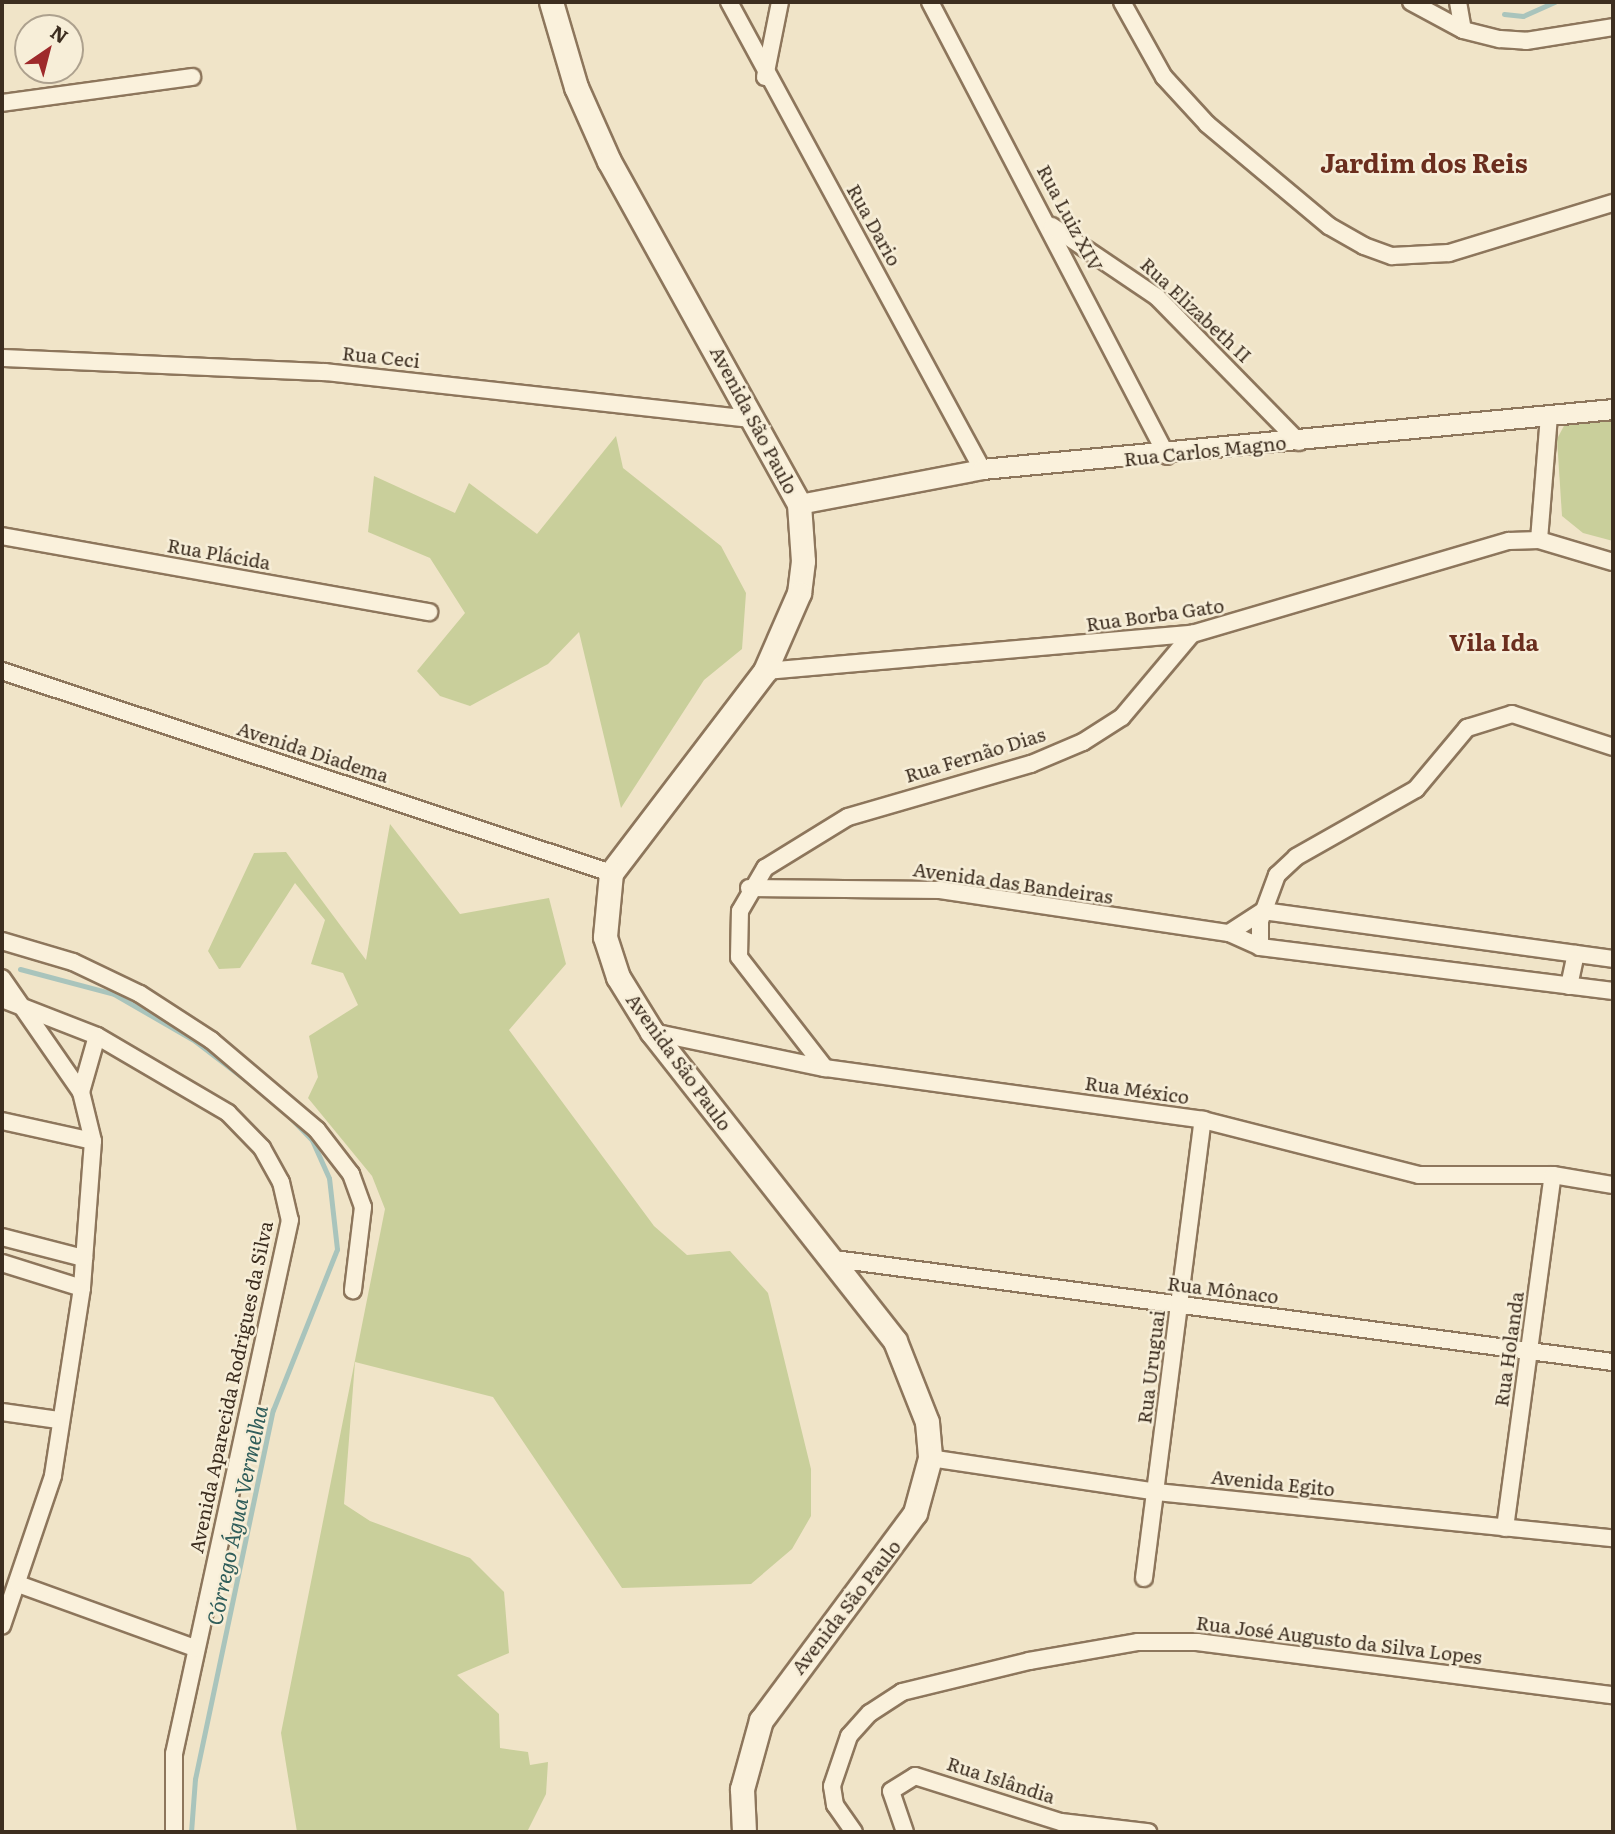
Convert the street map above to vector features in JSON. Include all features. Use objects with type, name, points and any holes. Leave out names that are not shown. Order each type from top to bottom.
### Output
[{"type":"main road","name":"Avenida São Paulo","points":[[551,2],[576,87],[609,161],[799,504],[799,593],[765,671],[611,873],[605,937],[618,977],[652,1032],[827,1258],[895,1341],[918,1387],[929,1458],[915,1513],[889,1557],[761,1720],[742,1790],[744,1832]]},
{"type":"street","name":"Rua Dario","points":[[729,2],[765,77],[982,469]]},
{"type":"street","points":[[765,77],[780,2]]},
{"type":"street","name":"Rua Luiz XIV","points":[[930,2],[1052,226],[1167,456]]},
{"type":"street","points":[[1122,2],[1164,77],[1207,124],[1329,226],[1364,246],[1392,256],[1449,253],[1613,203]]},
{"type":"street","points":[[1411,2],[1463,30],[1526,41],[1613,27]]},
{"type":"street","points":[[1458,2],[1463,30]]},
{"type":"street","points":[[2,103],[192,77]]},
{"type":"street","name":"Rua Elizabeth II","points":[[1052,226],[1157,298],[1299,442]]},
{"type":"street","name":"Rua Ceci","points":[[2,358],[325,372],[754,419]]},
{"type":"street","name":"Rua Carlos Magno","points":[[799,504],[982,469],[1167,456],[1613,409]]},
{"type":"street","points":[[1549,416],[1539,540],[1613,562]]},
{"type":"street","name":"Rua Plácida","points":[[2,536],[429,612]]},
{"type":"street","name":"Rua Borba Gato","points":[[765,671],[1192,634],[1499,544],[1539,540]]},
{"type":"street","name":"Rua Fernão Dias","points":[[749,888],[789,848],[848,817],[1031,764],[1083,742],[1122,717],[1192,634]]},
{"type":"street","name":"Avenida Diadema","points":[[2,671],[611,873]]},
{"type":"street","points":[[1260,947],[1263,911],[1277,875],[1296,857],[1399,802],[1467,728],[1488,718],[1512,714],[1613,747]]},
{"type":"street","points":[[749,888],[739,919],[743,966],[825,1068]]},
{"type":"street","name":"Avenida das Bandeiras","points":[[749,888],[940,890],[1229,933],[1260,947],[1613,992]]},
{"type":"street","points":[[1229,933],[1263,911],[1613,959]]},
{"type":"street","points":[[2,941],[74,962],[140,994],[211,1040],[317,1130],[351,1174],[363,1207],[353,1290]]},
{"type":"street","points":[[1569,986],[1576,954]]},
{"type":"street","points":[[2,978],[18,1005],[81,1092],[93,1140],[82,1288],[58,1420],[53,1476],[2,1626]]},
{"type":"street","name":"Avenida Aparecida Rodrigues da Silva","points":[[2,999],[97,1035],[228,1113],[262,1148],[281,1182],[290,1220],[174,1754],[174,1832]]},
{"type":"street","name":"Rua México","points":[[652,1032],[825,1068],[1203,1120],[1419,1175],[1553,1175],[1613,1185]]},
{"type":"street","points":[[81,1092],[97,1035]]},
{"type":"street","name":"Rua Uruguai","points":[[1144,1578],[1203,1120]]},
{"type":"street","points":[[2,1121],[93,1140]]},
{"type":"street","name":"Rua Holanda","points":[[1505,1528],[1553,1175]]},
{"type":"street","points":[[2,1237],[84,1258]]},
{"type":"street","name":"Rua Mônaco","points":[[827,1258],[1613,1362]]},
{"type":"street","points":[[2,1263],[82,1288]]},
{"type":"street","points":[[2,1412],[58,1420]]},
{"type":"street","name":"Avenida Egito","points":[[929,1458],[1157,1492],[1613,1538]]},
{"type":"street","points":[[18,1584],[195,1648]]},
{"type":"street","name":"Rua José Augusto da Silva Lopes","points":[[854,1832],[835,1805],[832,1786],[849,1736],[870,1713],[902,1692],[1029,1661],[1138,1642],[1197,1642],[1613,1695]]},
{"type":"street","name":"Rua Islândia","points":[[905,1832],[891,1791],[915,1776],[1061,1822],[1148,1832]]},
{"type":"green space","points":[[1613,415],[1613,541],[1583,533],[1562,516],[1557,439],[1566,422]]},
{"type":"green space","points":[[616,436],[623,468],[721,546],[746,593],[742,649],[704,680],[621,808],[579,632],[548,664],[470,706],[440,696],[417,671],[465,613],[430,558],[368,532],[374,476],[455,513],[469,483],[537,534]]},
{"type":"green space","points":[[390,824],[460,914],[549,898],[566,964],[509,1030],[654,1226],[687,1255],[730,1251],[768,1293],[811,1469],[811,1516],[792,1549],[751,1584],[622,1588],[493,1397],[355,1362],[344,1504],[370,1521],[470,1558],[504,1592],[509,1653],[457,1675],[499,1714],[500,1748],[528,1752],[530,1765],[548,1762],[546,1794],[527,1832],[297,1832],[281,1733],[385,1209],[372,1176],[308,1098],[318,1077],[309,1036],[358,1005],[343,973],[311,964],[325,920],[295,883],[240,968],[219,969],[208,951],[254,853],[286,852],[366,960]]},
{"type":"waterway","points":[[1504,14],[1523,16],[1555,2]]},
{"type":"waterway","name":"Córrego Água Vermelha","points":[[20,969],[114,994],[195,1041],[255,1087]]},
{"type":"waterway","name":"Córrego Água Vermelha","points":[[191,1832],[195,1779],[273,1410],[337,1249],[329,1178],[312,1140],[284,1111]]},
{"type":"district","name":"Jardim dos Reis","points":[[1424,162]]},
{"type":"district","name":"Vila Ida","points":[[1494,641]]}]
